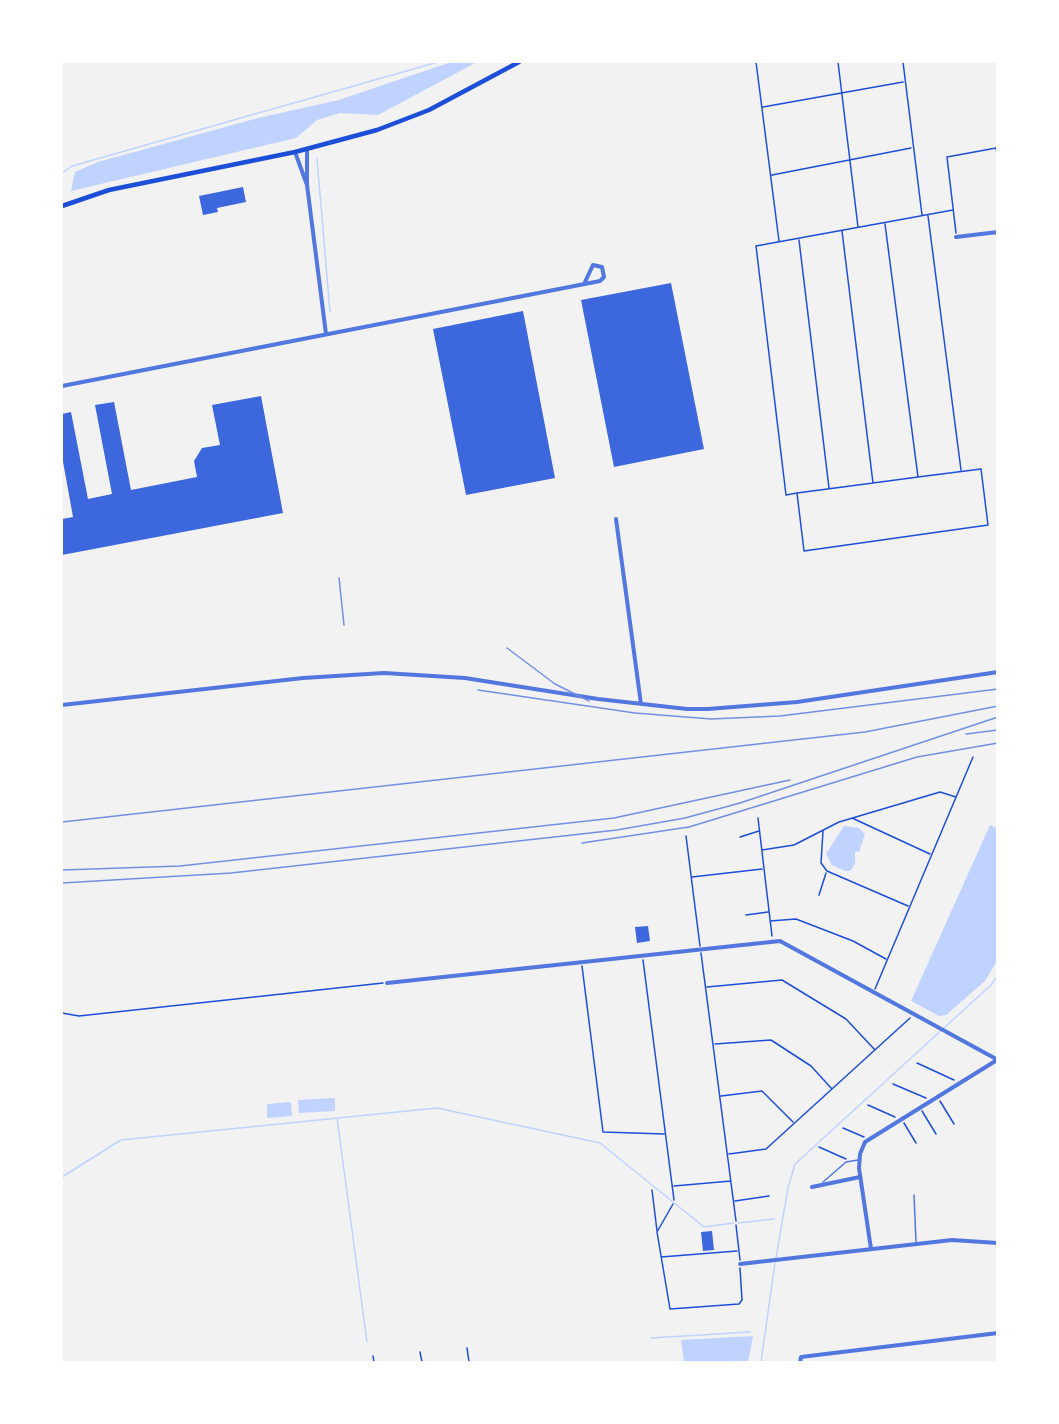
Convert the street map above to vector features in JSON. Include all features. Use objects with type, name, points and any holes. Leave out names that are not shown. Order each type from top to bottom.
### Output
[{"type":"main road","points":[[62,206],[109,190],[295,152],[377,130],[429,110],[519,62]]},
{"type":"street","points":[[307,149],[307,185],[326,334]]},
{"type":"street","points":[[295,152],[307,185]]},
{"type":"street","points":[[956,237],[998,232]]},
{"type":"street","points":[[62,386],[585,282],[600,281],[604,277],[602,267],[593,265],[585,282]]},
{"type":"street","points":[[616,519],[641,704]]},
{"type":"street","points":[[62,705],[303,678],[384,673],[487,680],[687,709],[753,706],[998,672]]},
{"type":"street","points":[[387,982],[772,941],[787,943],[997,1060],[865,1142],[859,1160],[871,1249]]},
{"type":"street","points":[[812,1187],[860,1177]]},
{"type":"street","points":[[740,1264],[952,1240],[998,1243]]},
{"type":"street","points":[[801,1362],[801,1357],[998,1333]]},
{"type":"lane","points":[[820,1185],[846,1162],[859,1160]]},
{"type":"lane","points":[[914,1195],[916,1245]]},
{"type":"path","points":[[756,62],[779,242]]},
{"type":"path","points":[[838,62],[858,227]]},
{"type":"path","points":[[903,62],[922,216]]},
{"type":"path","points":[[762,107],[905,81]]},
{"type":"path","points":[[771,175],[913,148]]},
{"type":"path","points":[[956,237],[947,157],[996,148],[998,159]]},
{"type":"path","points":[[797,493],[804,551],[988,525],[981,469],[961,471],[797,493],[786,495],[756,246],[953,210]]},
{"type":"path","points":[[928,215],[961,471]]},
{"type":"path","points":[[885,223],[918,477]]},
{"type":"path","points":[[842,230],[873,483]]},
{"type":"path","points":[[799,238],[830,489]]},
{"type":"path","points":[[874,992],[973,757]]},
{"type":"path","points":[[762,850],[794,845],[852,818],[940,792],[956,797]]},
{"type":"path","points":[[758,818],[772,941]]},
{"type":"path","points":[[852,818],[931,854]]},
{"type":"path","points":[[740,837],[759,831]]},
{"type":"path","points":[[822,831],[821,863],[827,871],[910,906]]},
{"type":"path","points":[[686,836],[736,1221]]},
{"type":"path","points":[[691,877],[764,869]]},
{"type":"path","points":[[819,895],[827,871]]},
{"type":"path","points":[[746,915],[769,912]]},
{"type":"path","points":[[770,921],[796,919],[853,941],[888,959]]},
{"type":"path","points":[[642,955],[674,1200]]},
{"type":"path","points":[[581,962],[603,1132],[665,1134]]},
{"type":"path","points":[[706,987],[782,980],[846,1019],[875,1050]]},
{"type":"path","points":[[62,1013],[79,1016],[387,982]]},
{"type":"path","points":[[728,1154],[766,1149],[915,1014]]},
{"type":"path","points":[[714,1044],[771,1040],[811,1066],[832,1089]]},
{"type":"path","points":[[917,1063],[960,1083]]},
{"type":"path","points":[[893,1084],[931,1101]]},
{"type":"path","points":[[720,1096],[762,1091],[795,1123]]},
{"type":"path","points":[[937,1097],[954,1124]]},
{"type":"path","points":[[868,1105],[901,1119],[916,1143]]},
{"type":"path","points":[[920,1107],[936,1134]]},
{"type":"path","points":[[843,1128],[869,1139]]},
{"type":"path","points":[[819,1147],[850,1161]]},
{"type":"path","points":[[673,1186],[731,1181]]},
{"type":"path","points":[[652,1190],[667,1306],[670,1309],[740,1304],[742,1300]]},
{"type":"path","points":[[734,1201],[769,1196]]},
{"type":"path","points":[[657,1232],[673,1204]]},
{"type":"path","points":[[660,1257],[739,1250]]},
{"type":"path","points":[[467,1348],[469,1362]]},
{"type":"path","points":[[420,1352],[422,1362]]},
{"type":"path","points":[[373,1356],[374,1362]]},
{"type":"water","points":[[451,62],[477,62],[378,115],[340,113],[317,120],[296,138],[71,191],[75,172],[98,162],[258,118],[339,100]]},
{"type":"water","points":[[990,825],[997,828],[997,961],[985,981],[946,1015],[939,1016],[911,1001]]},
{"type":"water","points":[[844,826],[859,828],[865,834],[859,852],[855,851],[855,864],[850,871],[832,865],[826,854]]},
{"type":"water","points":[[335,1098],[335,1111],[299,1113],[298,1100]]},
{"type":"water","points":[[291,1102],[292,1116],[267,1118],[267,1104]]},
{"type":"water","points":[[753,1336],[748,1362],[684,1362],[681,1340]]},
{"type":"building","points":[[243,187],[246,202],[217,208],[218,212],[203,215],[199,196]]},
{"type":"building","points":[[671,283],[704,449],[614,467],[581,300]]},
{"type":"building","points":[[523,311],[555,478],[466,495],[433,329]]},
{"type":"building","points":[[261,396],[283,513],[62,555],[62,519],[73,517],[62,456],[62,414],[71,412],[88,499],[112,494],[95,405],[114,402],[131,490],[197,477],[194,461],[202,448],[220,445],[212,405]]},
{"type":"building","points":[[648,926],[650,941],[637,943],[635,927]]},
{"type":"building","points":[[712,1231],[714,1250],[703,1251],[701,1232]]},
{"type":"waterway","points":[[62,173],[72,166],[438,62]]},
{"type":"waterway","points":[[317,159],[330,312]]},
{"type":"waterway","points":[[776,1258],[788,1188],[795,1164],[991,985],[998,975]]},
{"type":"waterway","points":[[62,1177],[121,1140],[437,1108],[600,1143],[704,1227],[734,1223]]},
{"type":"waterway","points":[[337,1118],[367,1342]]},
{"type":"waterway","points":[[738,1223],[774,1219]]},
{"type":"waterway","points":[[761,1362],[775,1263]]},
{"type":"waterway","points":[[651,1338],[750,1332]]},
{"type":"railway","points":[[339,578],[344,625]]},
{"type":"railway","points":[[507,648],[555,684],[589,701]]},
{"type":"railway","points":[[478,690],[635,713],[711,719],[780,716],[998,689]]},
{"type":"railway","points":[[62,822],[865,732],[998,706]]},
{"type":"railway","points":[[62,883],[231,873],[617,830],[685,818],[740,803],[998,717]]},
{"type":"railway","points":[[966,734],[998,730]]},
{"type":"railway","points":[[582,843],[689,827],[917,757],[998,743]]},
{"type":"railway","points":[[62,870],[180,866],[614,818],[790,780]]}]
